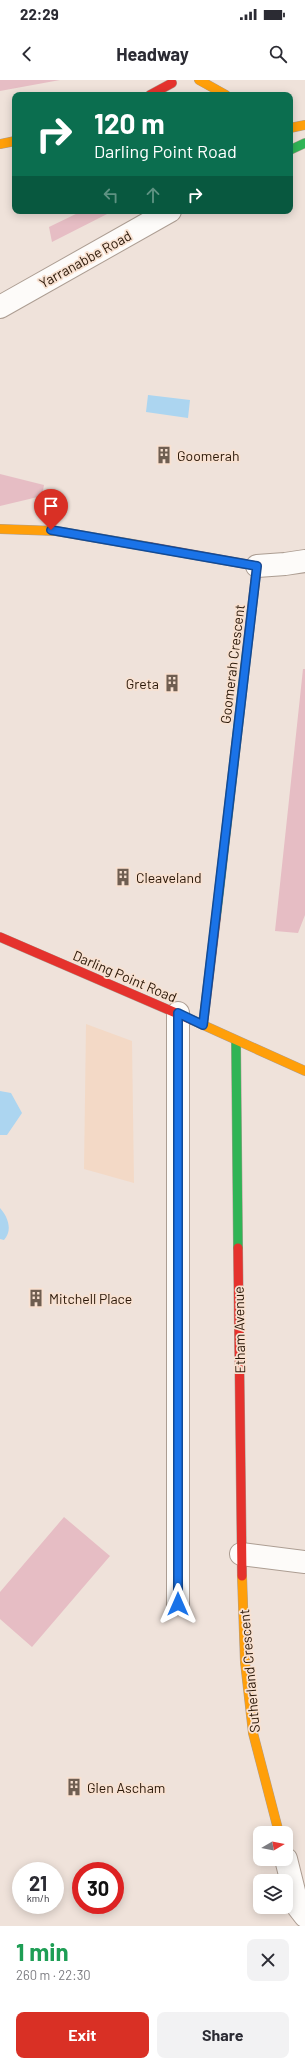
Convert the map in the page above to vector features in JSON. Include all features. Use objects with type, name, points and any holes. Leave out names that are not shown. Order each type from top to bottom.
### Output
[{"type":"street","points":[[199,80],[221,92]]},
{"type":"street","points":[[155,92],[175,81]]},
{"type":"street","points":[[166,92],[175,81]]},
{"type":"street","points":[[232,92],[233,85]]},
{"type":"street","points":[[293,127],[305,125]]},
{"type":"street","points":[[0,144],[12,141]]},
{"type":"street","points":[[293,149],[305,143]]},
{"type":"street","name":"Yarranabbe Road","points":[[0,307],[165,214]]},
{"type":"street","points":[[0,529],[56,530],[257,566],[305,561]]},
{"type":"street","name":"Goomerah Crescent","points":[[203,1025],[257,566]]},
{"type":"street","name":"Darling Point Road","points":[[0,937],[124,992],[178,1013],[236,1041],[305,1071]]},
{"type":"street","points":[[178,1013],[178,1604]]},
{"type":"street","name":"Etham Avenue","points":[[236,1041],[241,1554]]},
{"type":"street","points":[[241,1554],[305,1562]]},
{"type":"street","name":"Sutherland Crescent","points":[[241,1554],[249,1704],[254,1733],[277,1826]]},
{"type":"street","points":[[288,1866],[298,1907],[305,1916]]},
{"type":"shaded area","points":[[0,80],[60,80],[0,91]]},
{"type":"shaded area","points":[[76,214],[107,214],[52,242],[49,227]]},
{"type":"shaded area","points":[[0,474],[44,485],[42,496],[0,506]]},
{"type":"shaded area","points":[[303,669],[305,669],[305,915],[298,933],[275,931]]},
{"type":"shaded area","points":[[86,1024],[132,1041],[134,1183],[84,1169]]},
{"type":"shaded area","points":[[64,1517],[110,1556],[32,1647],[0,1619],[0,1592]]},
{"type":"water","points":[[148,395],[190,400],[188,418],[146,412]]},
{"type":"water","points":[[0,1091],[11,1093],[22,1113],[7,1135],[0,1135]]},
{"type":"water","points":[[0,1208],[7,1219],[9,1228],[7,1236],[4,1240],[0,1239]]},
{"type":"traffic: fast","points":[[293,149],[305,143]]},
{"type":"traffic: fast","points":[[216,918],[247,650]]},
{"type":"traffic: fast","points":[[236,1041],[238,1248]]},
{"type":"traffic: slow","points":[[199,80],[221,92]]},
{"type":"traffic: slow","points":[[293,127],[305,125]]},
{"type":"traffic: slow","points":[[0,144],[12,142]]},
{"type":"traffic: slow","points":[[0,529],[56,531],[150,547]]},
{"type":"traffic: slow","points":[[192,1020],[305,1071]]},
{"type":"traffic: slow","points":[[242,1576],[245,1662],[253,1733],[277,1826]]},
{"type":"traffic: jam","points":[[156,92],[172,83]]},
{"type":"traffic: jam","points":[[150,547],[257,566],[247,650]]},
{"type":"traffic: jam","points":[[203,1025],[216,918]]},
{"type":"traffic: jam","points":[[0,937],[192,1020]]},
{"type":"traffic: jam","points":[[238,1248],[242,1576]]},
{"type":"place","name":"Goomerah","points":[[164,455]]},
{"type":"place","name":"Greta","points":[[172,683]]},
{"type":"place","name":"Cleaveland","points":[[123,877]]},
{"type":"place","name":"Mitchell Place","points":[[36,1298]]},
{"type":"place","name":"Glen Ascham","points":[[74,1787]]},
{"type":"route","points":[[51,530],[257,566],[203,1025],[178,1013],[178,1604]]}]
